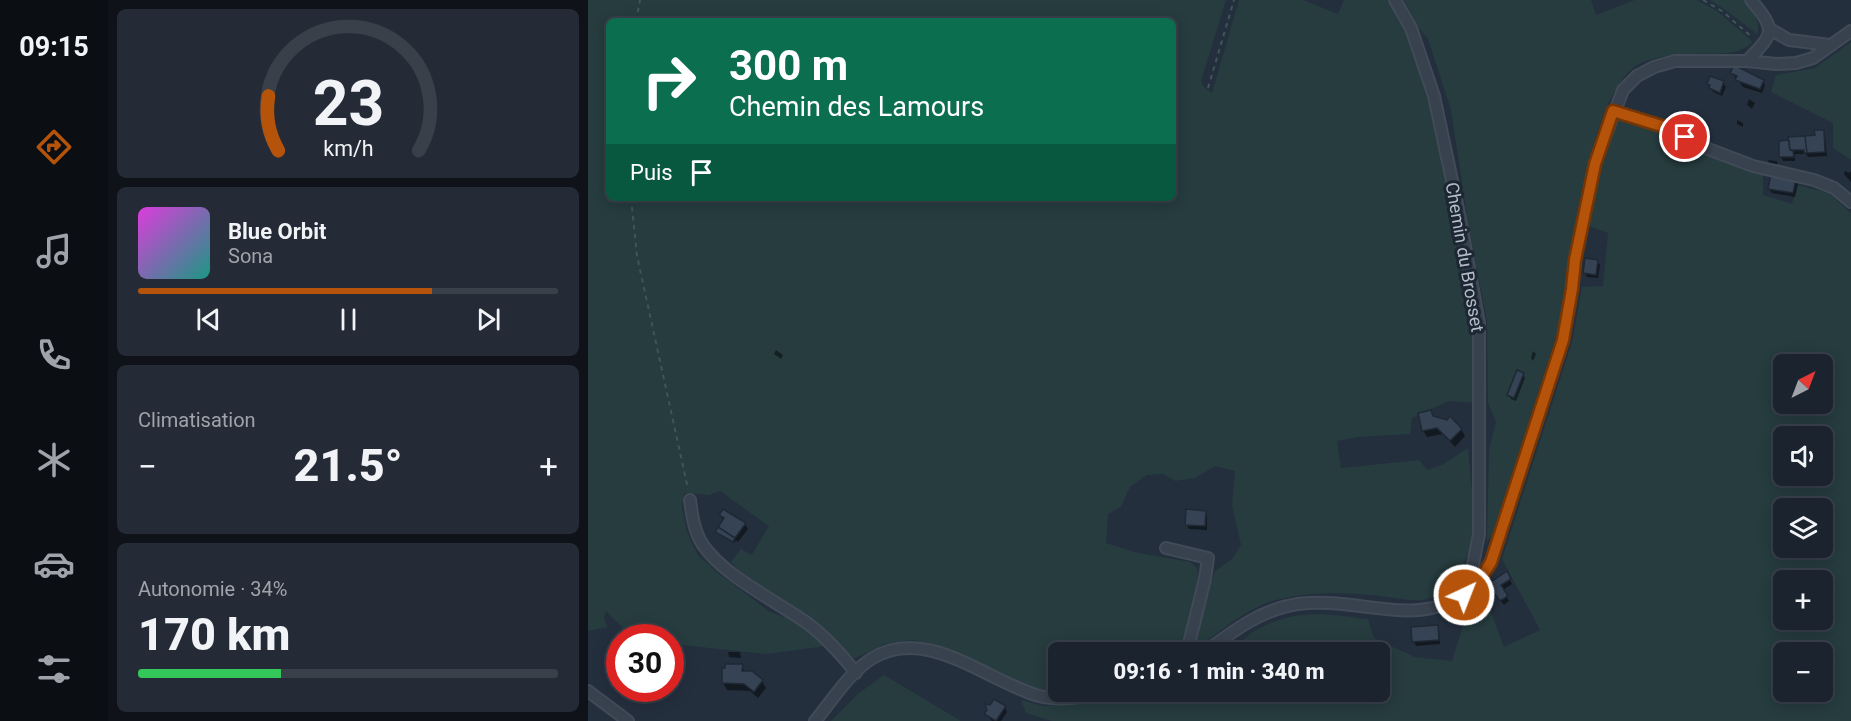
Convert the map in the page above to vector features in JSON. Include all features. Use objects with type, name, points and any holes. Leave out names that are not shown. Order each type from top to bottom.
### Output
[{"type":"street","name":"Chemin du Brosset","points":[[1395,0],[1411,28],[1434,96],[1479,323],[1479,534],[1464,595]]},
{"type":"street","points":[[1747,61],[1769,38],[1770,29],[1762,13],[1751,0]]},
{"type":"street","points":[[1770,29],[1789,40],[1830,45]]},
{"type":"street","points":[[1220,642],[1255,618],[1282,607],[1319,603],[1414,610],[1448,604],[1464,595],[1480,580],[1491,562],[1563,340],[1575,260],[1595,164],[1613,111],[1623,90],[1637,76],[1654,67],[1675,62],[1796,63],[1813,58],[1851,30]]},
{"type":"street","points":[[1613,111],[1668,128],[1703,147],[1753,166],[1814,180],[1834,188],[1851,202]]},
{"type":"street","points":[[690,500],[692,519],[702,544],[716,559],[741,579],[808,624],[837,650],[856,673]]},
{"type":"street","points":[[1166,548],[1208,558],[1189,642]]},
{"type":"street","points":[[815,721],[870,660],[888,651],[905,648],[927,649],[945,654],[1012,687],[1048,697]]},
{"type":"street","points":[[588,691],[628,721]]},
{"type":"path","points":[[637,18],[640,0]]},
{"type":"path","points":[[1209,88],[1234,0]]},
{"type":"path","points":[[1703,0],[1722,11],[1761,46]]},
{"type":"path","points":[[631,201],[637,256],[690,500]]},
{"type":"green space","points":[[588,0],[1226,0],[1201,81],[1203,86],[1212,93],[1239,0],[1303,0],[1338,14],[1344,0],[1388,0],[1405,29],[1433,114],[1466,272],[1474,327],[1475,403],[1449,401],[1412,418],[1410,434],[1358,437],[1337,441],[1341,468],[1419,460],[1427,470],[1442,465],[1468,448],[1473,507],[1472,537],[1461,570],[1447,588],[1422,600],[1336,593],[1299,595],[1265,604],[1223,628],[1205,642],[1194,642],[1215,571],[1232,559],[1241,545],[1232,505],[1235,471],[1215,466],[1195,478],[1175,481],[1163,474],[1147,475],[1130,487],[1121,507],[1108,514],[1106,543],[1138,553],[1190,562],[1197,568],[1199,582],[1183,642],[1048,642],[1048,689],[1040,690],[996,673],[944,647],[912,640],[885,644],[853,659],[805,618],[742,573],[731,562],[741,549],[752,555],[769,526],[720,491],[709,495],[684,493],[682,507],[687,532],[698,555],[770,612],[800,623],[826,646],[766,654],[684,645],[684,624],[619,624],[606,611],[604,617],[606,627],[588,631]]},
{"type":"green space","points":[[1404,0],[1591,0],[1596,15],[1635,0],[1697,0],[1717,11],[1753,42],[1733,52],[1674,55],[1643,62],[1624,78],[1608,105],[1594,142],[1584,183],[1558,330],[1492,535],[1487,541],[1489,450],[1496,422],[1488,403],[1487,321],[1469,229],[1451,110],[1428,39],[1419,28]]},
{"type":"green space","points":[[1710,0],[1743,0],[1757,20],[1757,34],[1727,11]]},
{"type":"green space","points":[[1851,42],[1851,160],[1833,148],[1833,123],[1771,92],[1776,75],[1815,68]]},
{"type":"green space","points":[[1618,118],[1665,133],[1746,170],[1763,173],[1763,195],[1792,204],[1798,185],[1828,193],[1851,213],[1851,721],[1052,721],[1026,713],[1021,700],[1044,706],[1090,702],[1390,702],[1390,645],[1415,657],[1452,661],[1468,610],[1483,591],[1504,647],[1540,630],[1502,559],[1572,342],[1582,287],[1603,286],[1608,233],[1589,226],[1605,158]]},
{"type":"green space","points":[[1312,614],[1368,619],[1374,638],[1383,642],[1240,642],[1272,622]]},
{"type":"green space","points":[[884,675],[961,721],[831,721],[859,693]]},
{"type":"building","points":[[1733,67],[1738,67],[1764,80],[1760,89],[1735,80],[1737,76],[1730,73]]},
{"type":"building","points":[[1710,76],[1724,81],[1720,93],[1709,88],[1710,85],[1707,84]]},
{"type":"building","points":[[1814,130],[1824,130],[1825,152],[1807,153],[1805,136],[1815,135]]},
{"type":"building","points":[[1805,136],[1807,153],[1804,153],[1804,150],[1790,150],[1788,137]]},
{"type":"building","points":[[1789,140],[1790,150],[1793,151],[1794,157],[1779,157],[1779,141]]},
{"type":"building","points":[[1771,173],[1796,179],[1793,193],[1768,189]]},
{"type":"building","points":[[1585,258],[1598,260],[1596,275],[1583,273]]},
{"type":"building","points":[[1517,370],[1524,373],[1514,398],[1507,395]]},
{"type":"building","points":[[1431,410],[1433,416],[1447,420],[1450,416],[1462,429],[1450,441],[1437,428],[1422,431],[1418,413]]},
{"type":"building","points":[[723,509],[746,523],[735,538],[718,527],[724,518],[719,515]]},
{"type":"building","points":[[1186,509],[1206,511],[1205,526],[1185,525]]},
{"type":"building","points":[[718,527],[735,538],[733,542],[715,532]]},
{"type":"building","points":[[1507,571],[1511,579],[1501,585],[1508,596],[1500,601],[1489,586]]},
{"type":"building","points":[[1438,625],[1439,640],[1412,642],[1411,627]]},
{"type":"building","points":[[725,664],[743,664],[742,671],[752,671],[763,680],[754,692],[744,684],[722,683],[722,668],[725,668]]},
{"type":"building","points":[[994,699],[1006,706],[996,721],[984,714],[987,710],[985,704],[990,705]]},
{"type":"route","points":[[1464,595],[1480,580],[1491,562],[1563,340],[1575,260],[1595,164],[1613,111],[1668,128],[1685,137]]}]
